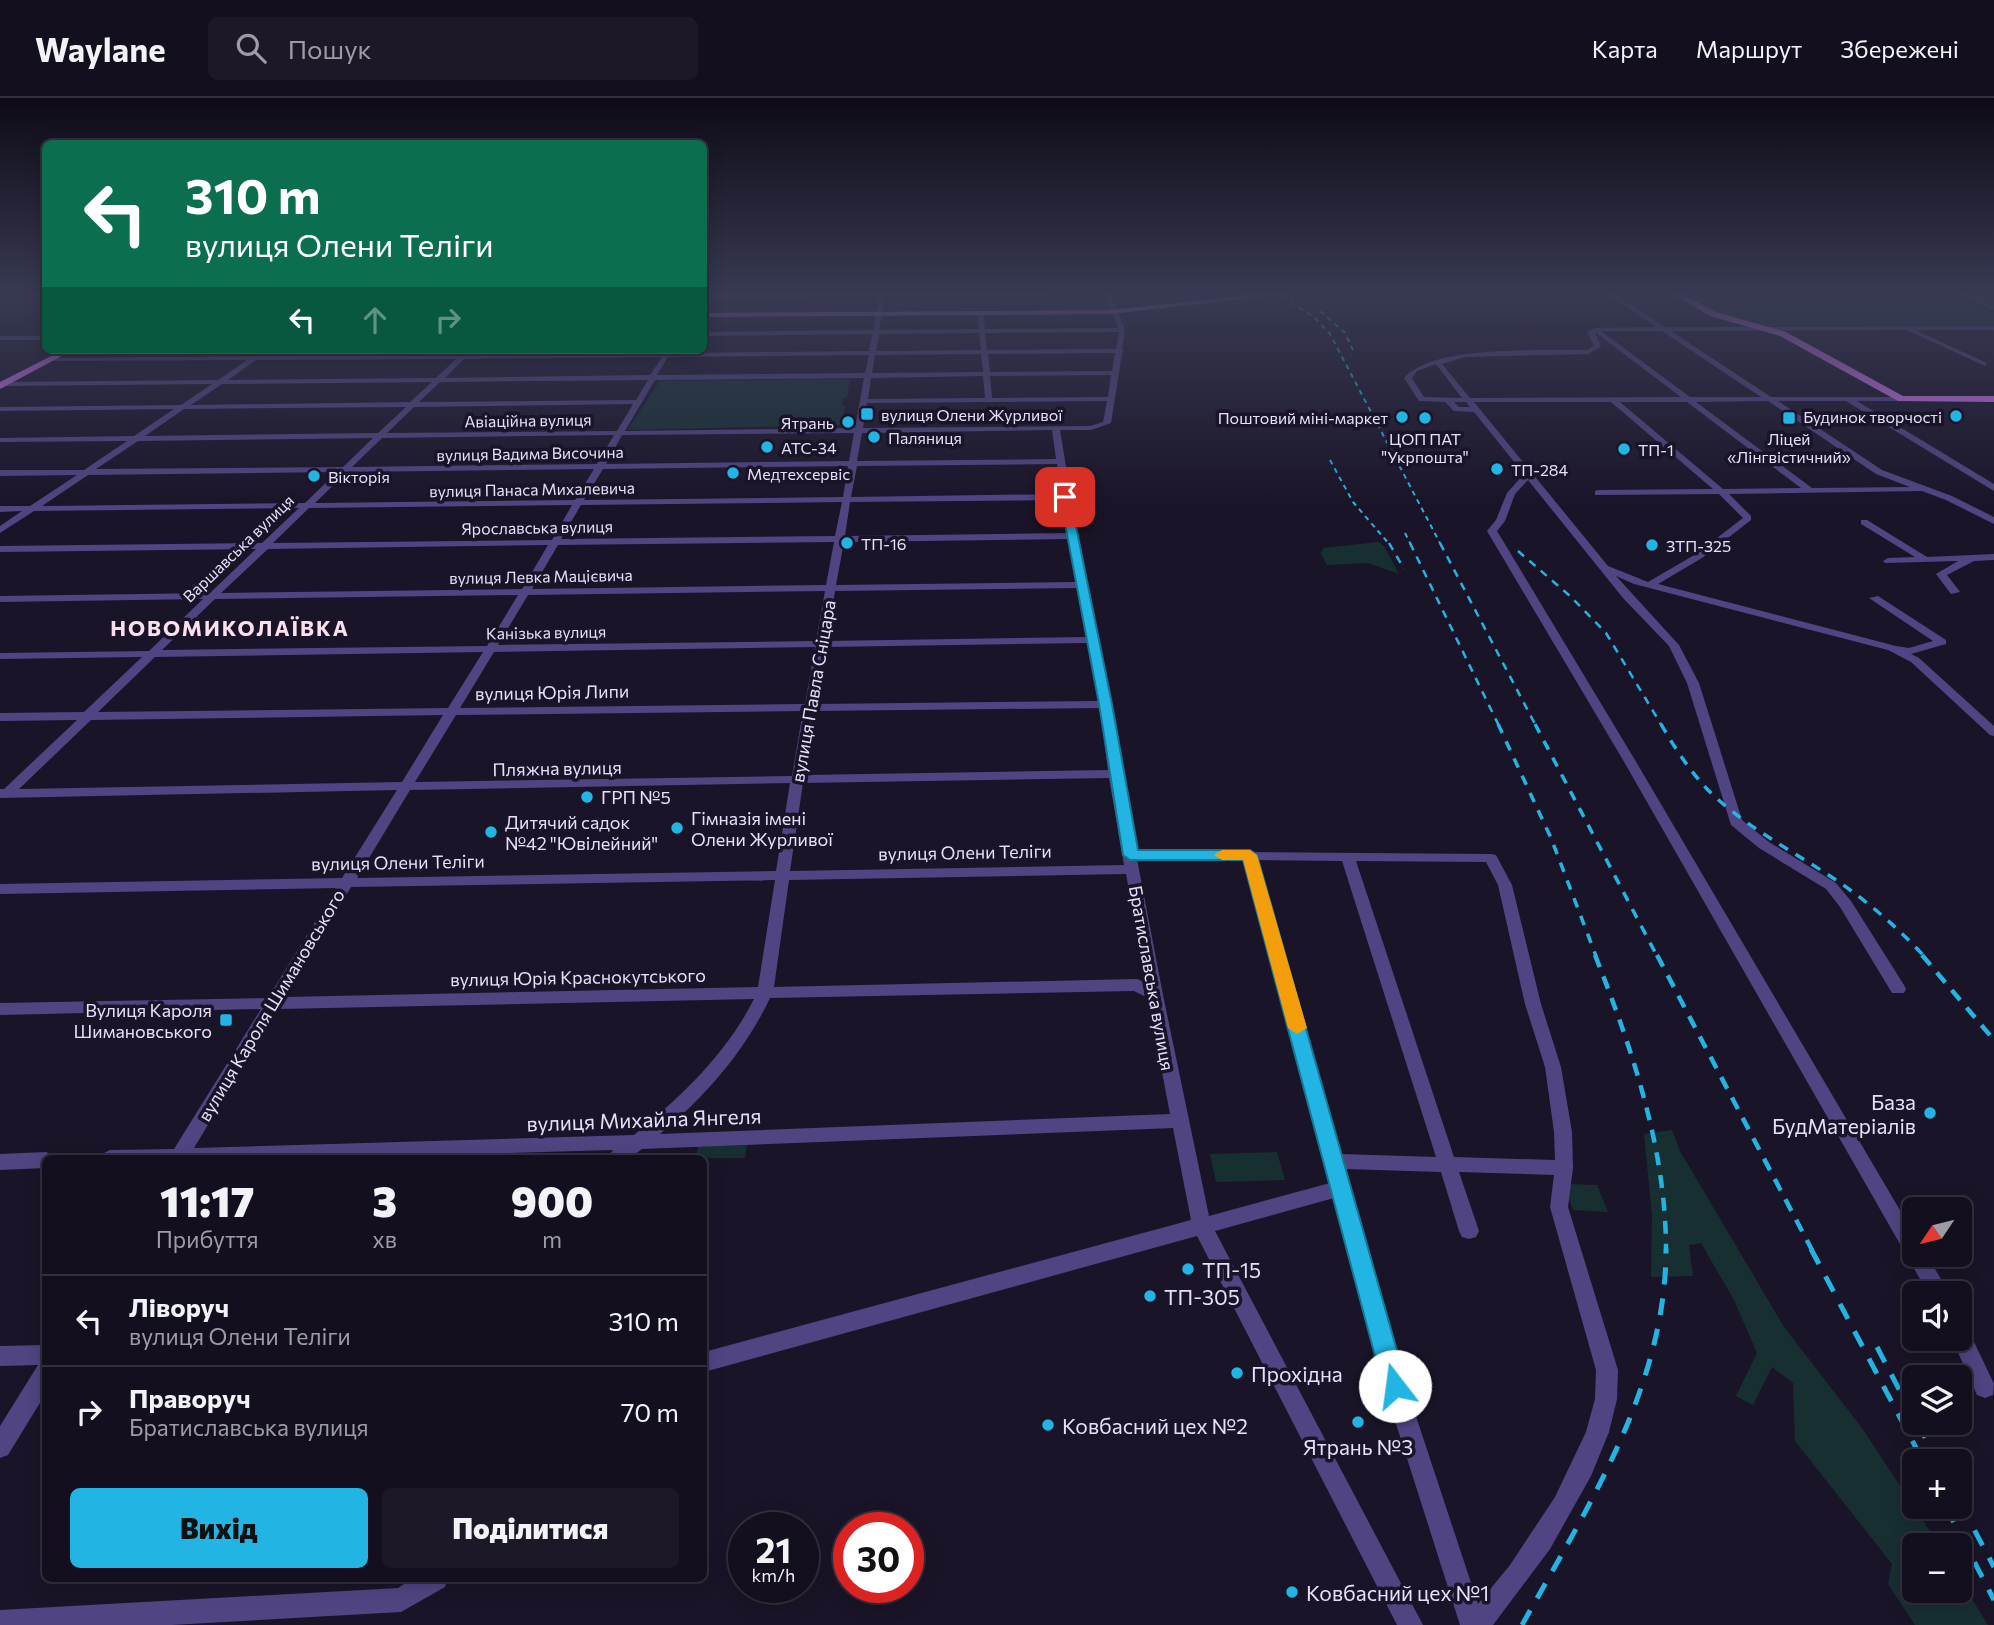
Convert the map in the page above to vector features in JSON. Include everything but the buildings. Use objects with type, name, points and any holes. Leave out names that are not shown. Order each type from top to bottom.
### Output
[{"type":"main road","points":[[2,385],[44,363]]},
{"type":"main road","points":[[1837,363],[1901,398],[1994,399]]},
{"type":"street","points":[[0,530],[248,363]]},
{"type":"street","name":"Варшавська вулиця","points":[[2,795],[455,363]]},
{"type":"street","name":"вулиця Кароля Шимановського","points":[[180,1155],[662,363]]},
{"type":"street","name":"вулиця Павла Сніцара","points":[[622,1155],[641,1142],[710,1072],[750,1023],[765,992],[797,781],[869,363]]},
{"type":"street","points":[[985,363],[989,400]]},
{"type":"street","points":[[1056,428],[1104,425],[1118,363]]},
{"type":"street","points":[[1439,363],[1415,370],[1409,378],[1422,399],[1901,398]]},
{"type":"street","points":[[1440,363],[1682,658],[1693,683],[1736,822],[1763,845],[1830,886],[1846,904],[1898,989]]},
{"type":"street","points":[[1641,363],[1811,491]]},
{"type":"street","points":[[1714,363],[1879,472],[1923,488],[1994,521]]},
{"type":"street","points":[[2,385],[1115,373]]},
{"type":"street","points":[[1845,398],[1994,488]]},
{"type":"street","points":[[863,401],[1111,399]]},
{"type":"street","points":[[1447,400],[1456,408],[1477,410]]},
{"type":"street","points":[[1613,400],[1723,492],[1748,518],[1744,524],[1699,556],[1650,585]]},
{"type":"street","points":[[0,410],[639,402]]},
{"type":"street","name":"Авіаційна вулиця","points":[[0,440],[1056,428]]},
{"type":"street","name":"Братиславська вулиця","points":[[1056,428],[1065,497],[1105,704],[1155,995],[1202,1226],[1410,1625]]},
{"type":"street","name":"вулиця Вадима Височина","points":[[0,473],[1060,461]]},
{"type":"street","points":[[1529,474],[1511,493],[1500,521],[1492,531],[1629,760],[1902,1231]]},
{"type":"street","points":[[1598,493],[1923,488]]},
{"type":"street","name":"вулиця Панаса Михалевича","points":[[0,509],[1065,497]]},
{"type":"street","points":[[1864,522],[1923,558]]},
{"type":"street","name":"Ярославська вулиця","points":[[0,549],[1074,536]]},
{"type":"street","points":[[1955,592],[1941,574],[1974,557]]},
{"type":"street","points":[[1888,561],[1994,557]]},
{"type":"street","points":[[1607,568],[1650,585],[1892,648],[1909,651],[1942,642],[1874,598]]},
{"type":"street","name":"вулиця Левка Мацієвича","points":[[0,599],[1082,584]]},
{"type":"street","name":"Канізька вулиця","points":[[0,656],[1093,640]]},
{"type":"street","points":[[1892,648],[1915,660],[1994,732]]},
{"type":"street","name":"вулиця Юрія Липи","points":[[0,717],[1105,704]]},
{"type":"street","name":"Пляжна вулиця","points":[[2,795],[1115,774]]},
{"type":"street","points":[[1250,855],[1395,1386],[1474,1625]]},
{"type":"street","name":"вулиця Олени Теліги","points":[[0,889],[782,875],[1250,855],[1491,858],[1505,885],[1533,1004],[1553,1066],[1563,1132],[1564,1168]]},
{"type":"street","points":[[1347,856],[1469,1231]]},
{"type":"street","name":"вулиця Юрія Краснокутського","points":[[0,1009],[1137,985],[1155,995]]},
{"type":"street","name":"вулиця Михайла Янгеля","points":[[241,1155],[1179,1121]]},
{"type":"street","points":[[0,1162],[42,1160]]},
{"type":"street","points":[[1334,1161],[1564,1168],[1559,1207],[1607,1370],[1610,1390],[1601,1429],[1547,1536],[1474,1625]]},
{"type":"street","points":[[707,1361],[1341,1188]]},
{"type":"street","points":[[1968,1351],[1985,1388]]},
{"type":"street","points":[[0,1356],[42,1355]]},
{"type":"street","points":[[0,1447],[42,1379]]},
{"type":"street","points":[[0,1622],[401,1600],[430,1582]]},
{"type":"green space","points":[[850,379],[847,398],[843,398],[842,405],[845,406],[842,425],[627,430],[660,381]]},
{"type":"green space","points":[[1378,542],[1384,546],[1399,574],[1368,563],[1327,565],[1321,554],[1323,548]]},
{"type":"green space","points":[[1672,1130],[1680,1151],[1784,1327],[1862,1428],[1902,1489],[1902,1519],[1922,1519],[1931,1533],[1902,1533],[1902,1603],[1972,1603],[1972,1599],[1988,1625],[1915,1625],[1888,1584],[1892,1564],[1795,1441],[1793,1383],[1772,1367],[1753,1405],[1736,1396],[1757,1353],[1734,1300],[1701,1243],[1689,1245],[1693,1276],[1651,1277],[1652,1215],[1644,1134]]},
{"type":"green space","points":[[747,1145],[745,1158],[707,1158],[707,1155],[696,1155],[698,1146]]},
{"type":"green space","points":[[1277,1152],[1285,1180],[1216,1182],[1210,1154]]},
{"type":"green space","points":[[1563,1184],[1597,1185],[1608,1212],[1573,1210]]},
{"type":"railway","points":[[1345,363],[1441,545]]},
{"type":"railway","points":[[1330,460],[1353,502],[1390,545]]},
{"type":"railway","points":[[1405,533],[1410,543]]},
{"type":"railway","points":[[1389,543],[1404,569]]},
{"type":"railway","points":[[1410,543],[1499,726]]},
{"type":"railway","points":[[1440,543],[1536,726]]},
{"type":"railway","points":[[1518,551],[1570,596],[1606,633],[1662,726]]},
{"type":"railway","points":[[1498,724],[1551,838],[1596,956]]},
{"type":"railway","points":[[1535,724],[1657,956]]},
{"type":"railway","points":[[1661,724],[1688,766],[1722,803],[1856,894],[1924,956]]},
{"type":"railway","points":[[1595,955],[1634,1063],[1653,1137],[1660,1174],[1666,1249]]},
{"type":"railway","points":[[1657,955],[1812,1250]]},
{"type":"railway","points":[[1922,955],[1994,1040]]},
{"type":"railway","points":[[1522,1625],[1596,1491],[1638,1398],[1653,1350],[1662,1300],[1666,1249]]},
{"type":"railway","points":[[1811,1249],[1917,1449]]},
{"type":"railway","points":[[1877,1347],[1902,1395]]},
{"type":"railway","points":[[1924,1435],[1931,1449]]},
{"type":"railway","points":[[1952,1519],[1994,1600]]},
{"type":"railway","points":[[1968,1519],[1994,1567]]},
{"type":"slow traffic","points":[[1222,855],[1250,855],[1297,1028]]},
{"type":"place","name":"вулиця Олени Журливої","points":[[867,414]]},
{"type":"place","name":"Будинок творчості","points":[[1956,416]]},
{"type":"place","name":"Поштовий міні-маркет","points":[[1402,417]]},
{"type":"place","name":"ЦОП ПАТ \"Укрпошта\"","points":[[1425,418]]},
{"type":"place","name":"Ліцей «Лінгвістичний»","points":[[1789,418]]},
{"type":"place","name":"Ятрань","points":[[848,422]]},
{"type":"place","name":"Паляниця","points":[[874,437]]},
{"type":"place","name":"АТС-34","points":[[767,447]]},
{"type":"place","name":"ТП-1","points":[[1624,449]]},
{"type":"place","name":"ТП-284","points":[[1497,469]]},
{"type":"place","name":"Медтехсервіс","points":[[733,473]]},
{"type":"place","name":"Вікторія","points":[[314,476]]},
{"type":"place","name":"ТП-16","points":[[847,543]]},
{"type":"place","name":"ЗТП-325","points":[[1652,545]]},
{"type":"place","name":"ГРП №5","points":[[587,797]]},
{"type":"place","name":"Гімназія імені Олени Журливої","points":[[677,828]]},
{"type":"place","name":"Дитячий садок №42 \"Ювілейний\"","points":[[491,832]]},
{"type":"place","name":"Вулиця Кароля Шимановського","points":[[226,1020]]},
{"type":"place","name":"База БудМатеріалів","points":[[1930,1113]]},
{"type":"place","name":"ТП-15","points":[[1188,1269]]},
{"type":"place","name":"ТП-305","points":[[1150,1296]]},
{"type":"place","name":"Прохідна","points":[[1237,1373]]},
{"type":"place","name":"Ятрань №3","points":[[1358,1422]]},
{"type":"place","name":"Ковбасний цех №2","points":[[1048,1425]]},
{"type":"place","name":"Ковбасний цех №1","points":[[1292,1592]]},
{"type":"district","name":"НОВОМИКОЛАЇВКА","points":[[230,627]]},
{"type":"route","points":[[1065,497],[1105,704],[1130,855],[1250,855],[1395,1386]]}]
